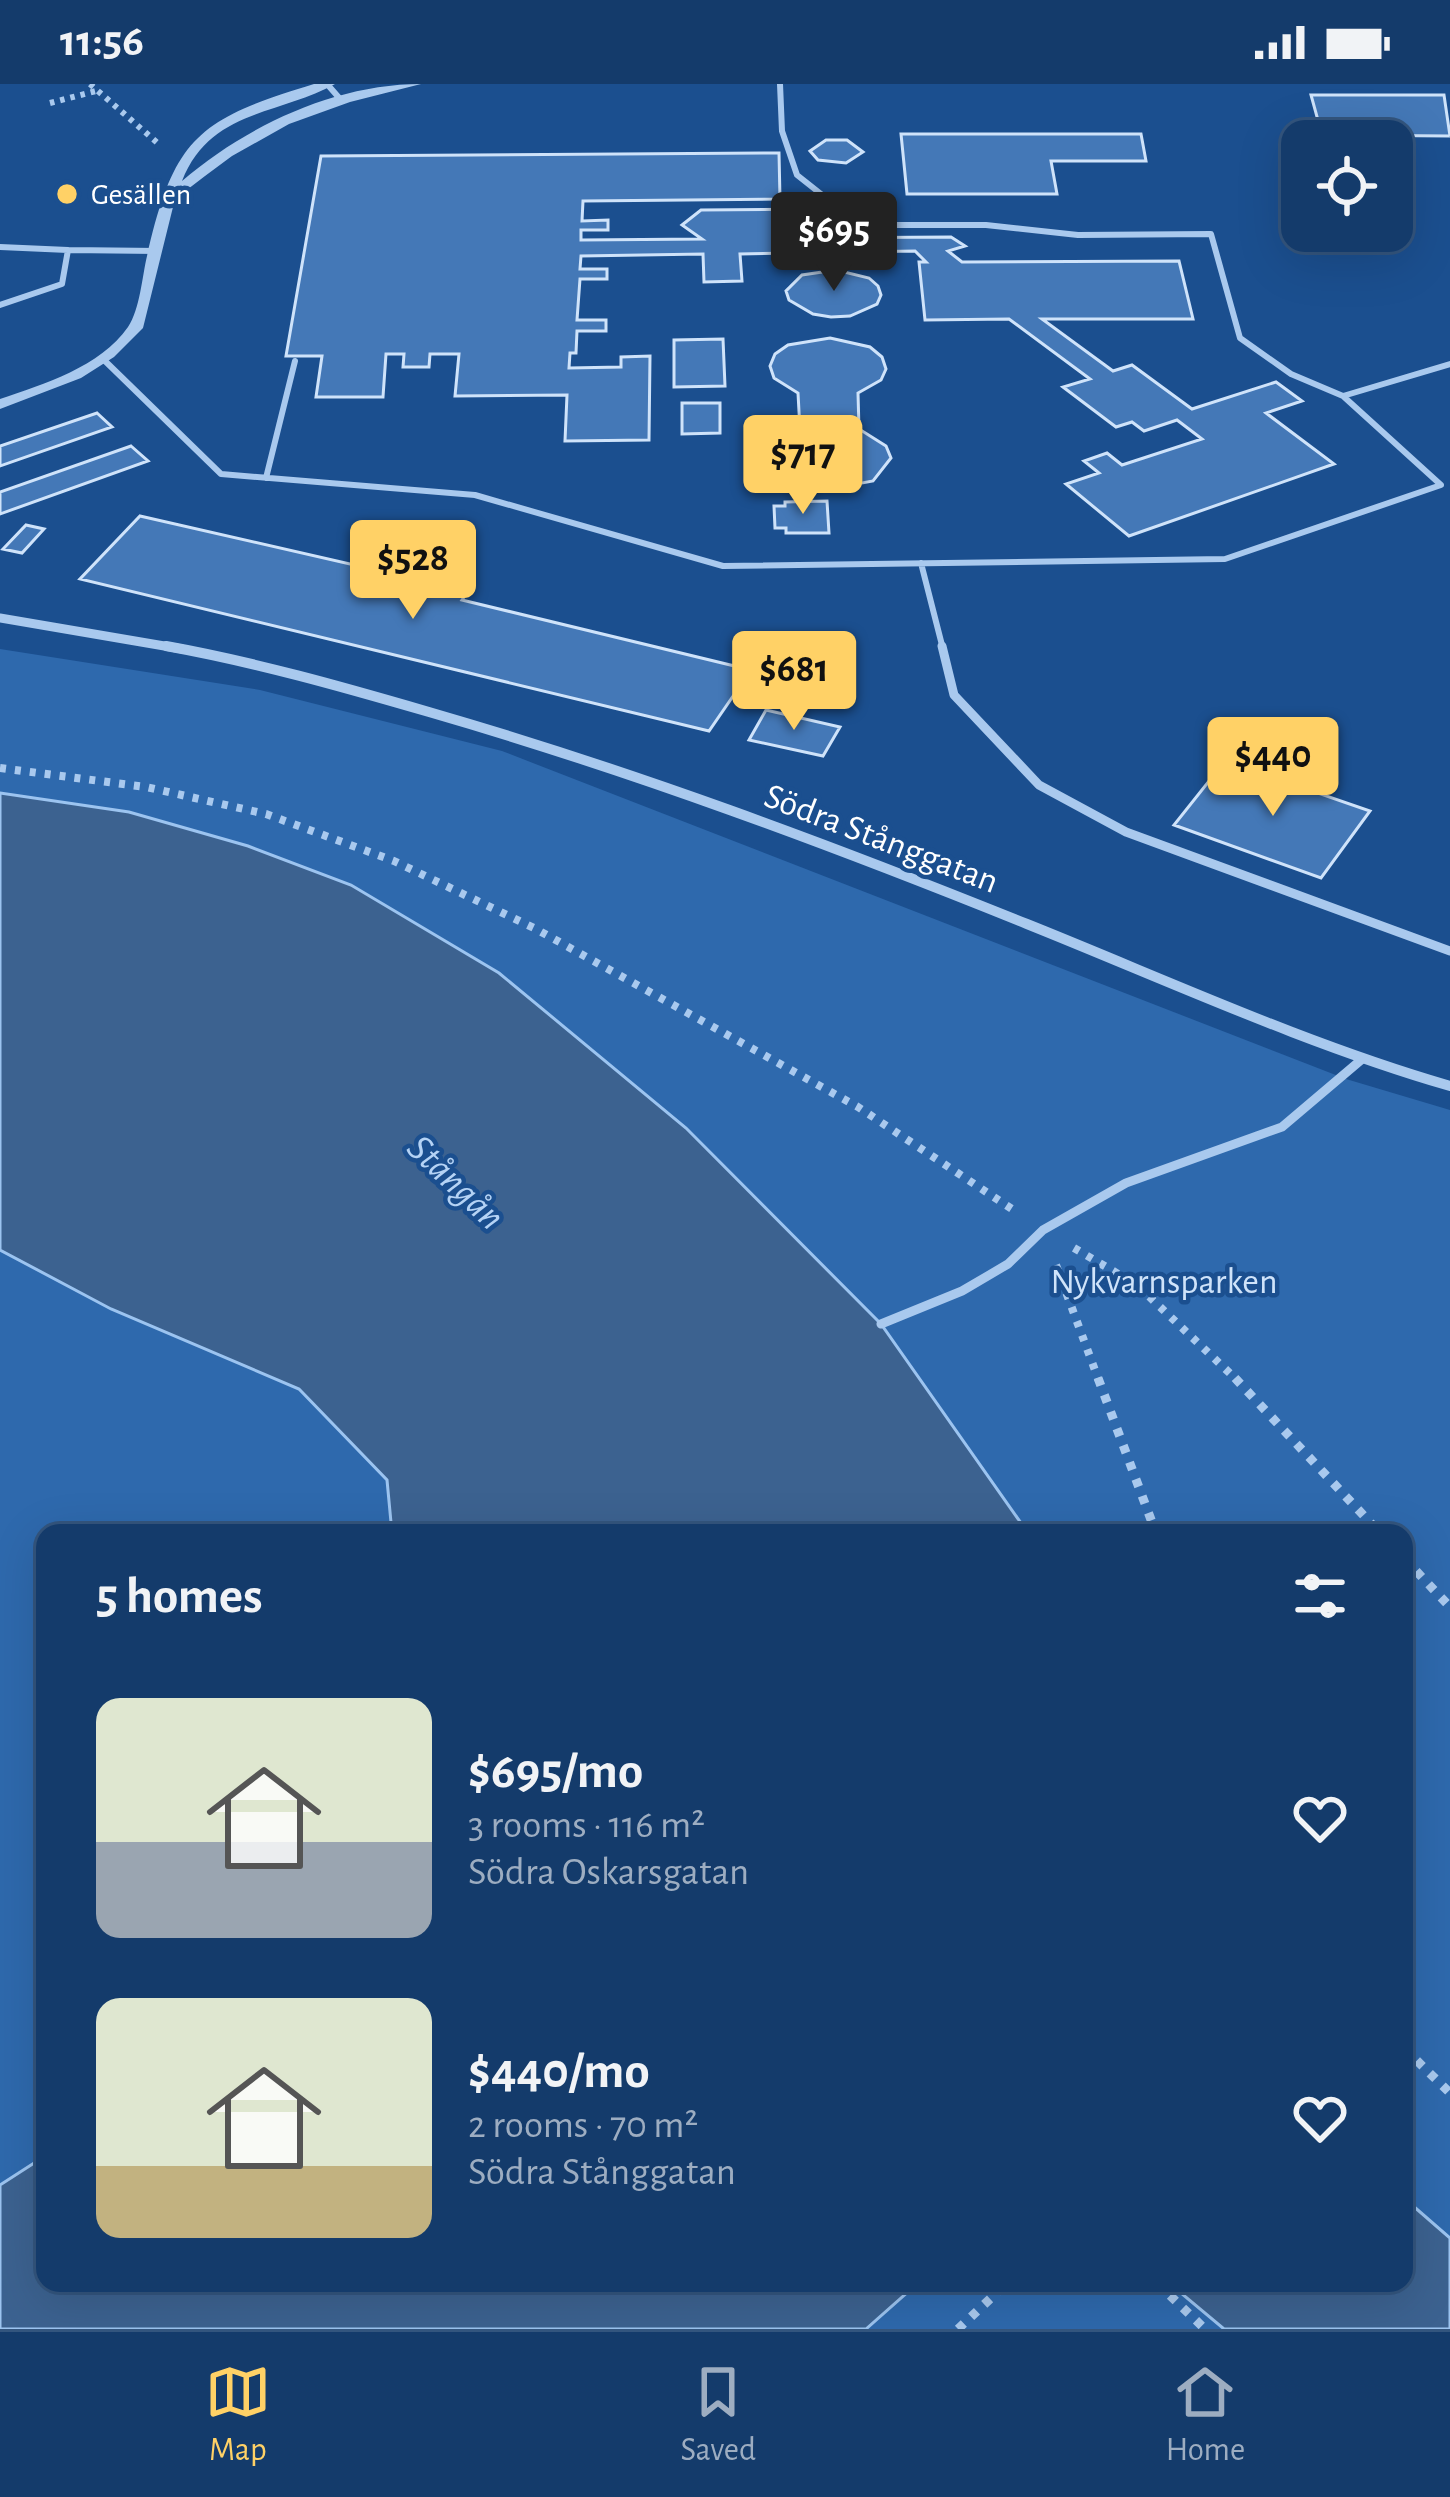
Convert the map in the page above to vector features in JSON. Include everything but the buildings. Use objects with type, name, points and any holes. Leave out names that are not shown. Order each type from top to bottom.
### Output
[{"type":"street","points":[[0,404],[79,376],[104,360],[138,325],[176,174],[190,152],[224,126],[272,101],[327,84]]},
{"type":"street","points":[[171,196],[238,142],[341,100],[415,84]]},
{"type":"street","name":"Södra Stånggatan","points":[[0,618],[286,673],[521,735],[967,902],[1361,1060],[1450,1086]]},
{"type":"lane","points":[[327,84],[341,100]]},
{"type":"lane","points":[[104,360],[221,474],[475,495],[723,566],[1225,559],[1441,484],[1343,396],[1291,374],[1240,338],[1211,234],[1078,235],[986,224],[895,224],[850,217],[797,175],[782,131],[780,84]]},
{"type":"lane","points":[[0,247],[158,251]]},
{"type":"lane","points":[[0,304],[62,284],[68,250]]},
{"type":"lane","points":[[266,478],[295,361]]},
{"type":"lane","points":[[1343,396],[1450,364]]},
{"type":"lane","points":[[921,563],[954,695],[1039,785],[1126,832],[1450,951]]},
{"type":"lane","points":[[880,1324],[962,1292],[1008,1264],[1043,1230],[1126,1183],[1282,1127],[1361,1060]]},
{"type":"path","points":[[90,84],[166,149]]},
{"type":"path","points":[[50,103],[98,91]]},
{"type":"path","points":[[0,768],[146,787],[266,814],[394,861],[534,928],[858,1107],[1043,1230],[1137,1285],[1198,1338],[1372,1524]]},
{"type":"path","points":[[1043,1230],[1153,1524]]},
{"type":"path","points":[[1413,1568],[1450,1607]]},
{"type":"path","points":[[1413,2057],[1450,2093]]},
{"type":"path","points":[[958,2329],[997,2292]]},
{"type":"path","points":[[1168,2292],[1205,2329]]},
{"type":"green space","name":"Nykvarnsparken","points":[[0,649],[260,690],[502,751],[1346,1079],[1450,1110],[1450,2238],[1413,2206],[1413,1524],[1022,1524],[881,1324],[686,1128],[499,973],[129,812],[0,793]]},
{"type":"green space","points":[[0,1250],[111,1309],[299,1389],[387,1480],[391,1524],[36,1524],[36,2162],[0,2185]]},
{"type":"green space","points":[[908,2292],[1180,2292],[1224,2329],[866,2329]]},
{"type":"water","name":"Stångån","points":[[0,793],[129,812],[248,846],[351,885],[499,973],[686,1128],[881,1324],[1022,1524],[391,1524],[387,1480],[299,1389],[111,1309],[0,1250]]},
{"type":"water","points":[[36,2162],[36,2292],[908,2292],[866,2329],[0,2329],[0,2185]]},
{"type":"water","points":[[1413,2206],[1450,2238],[1450,2329],[1224,2329],[1180,2292],[1413,2292]]},
{"type":"place","name":"Gesällen","points":[[67,194]]}]
